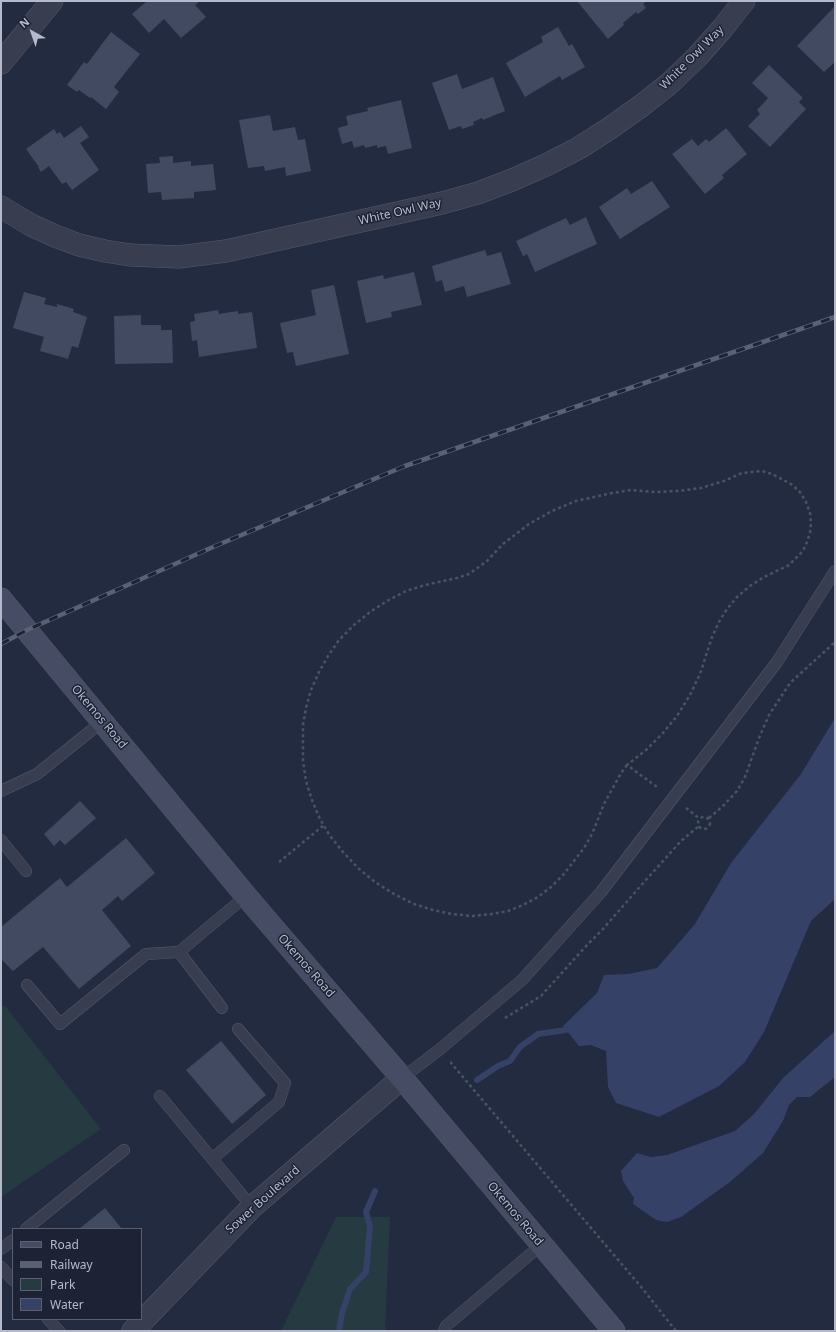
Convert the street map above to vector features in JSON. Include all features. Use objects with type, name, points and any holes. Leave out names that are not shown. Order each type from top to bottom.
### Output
[{"type":"main road","name":"Okemos Road","points":[[1,599],[246,896],[402,1078],[614,1331]]},
{"type":"street","points":[[1,63],[52,1]]},
{"type":"street","name":"White Owl Way","points":[[1,207],[31,225],[79,245],[130,255],[179,257],[226,251],[442,203],[478,193],[540,168],[579,148],[610,128],[641,106],[675,78],[697,57],[744,1]]},
{"type":"street","name":"Sower Boulevard","points":[[133,1331],[252,1207],[402,1078]]},
{"type":"lane","points":[[402,1078],[439,1050],[522,980],[601,892],[777,662],[835,571]]},
{"type":"lane","points":[[1,791],[37,774],[103,721]]},
{"type":"lane","points":[[1,840],[26,871]]},
{"type":"lane","points":[[27,986],[60,1024],[146,954],[179,952],[246,896]]},
{"type":"lane","points":[[179,952],[222,1008]]},
{"type":"lane","points":[[212,1159],[279,1102],[285,1084],[238,1029]]},
{"type":"lane","points":[[160,1096],[252,1207]]},
{"type":"lane","points":[[27,1228],[124,1150]]},
{"type":"lane","points":[[1,1249],[12,1241]]},
{"type":"lane","points":[[444,1331],[446,1326],[541,1245]]},
{"type":"lane","points":[[1,1267],[12,1279]]},
{"type":"lane","points":[[49,1320],[59,1331]]},
{"type":"path","points":[[752,471],[762,471],[782,478],[800,492],[810,513],[810,533],[803,551],[789,565],[764,577],[750,586],[737,597],[727,609],[712,636],[700,674],[677,716],[646,750],[627,765],[604,804],[592,834],[584,848],[563,875],[551,887],[538,897],[523,905],[492,914],[472,916],[446,913],[414,904],[394,894],[375,882],[358,868],[343,852],[324,825],[312,800],[306,781],[302,761],[303,725],[306,708],[314,684],[328,656],[349,630],[370,612],[387,600],[406,591],[469,574],[487,561],[503,544],[529,524],[552,512],[576,501],[612,492],[631,490],[655,492],[678,491],[701,488],[724,481],[742,473],[752,471]]},
{"type":"path","points":[[709,818],[724,806],[737,791],[745,777],[769,715],[790,683],[835,642]]},
{"type":"path","points":[[627,765],[657,787]]},
{"type":"path","points":[[686,808],[700,819]]},
{"type":"path","points":[[501,1021],[540,996],[586,945],[602,930],[681,841],[699,826],[698,824],[700,819],[705,816],[709,818]]},
{"type":"path","points":[[699,826],[704,829],[708,828],[710,825],[709,818]]},
{"type":"path","points":[[279,862],[324,825]]},
{"type":"path","points":[[456,1058],[451,1063],[642,1288],[676,1331]]},
{"type":"green space","points":[[1,1005],[6,1007],[101,1129],[1,1197]]},
{"type":"green space","points":[[336,1217],[390,1217],[385,1331],[281,1331]]},
{"type":"water","points":[[835,718],[835,899],[811,921],[764,1032],[745,1062],[719,1086],[659,1117],[616,1103],[608,1087],[606,1051],[591,1045],[579,1046],[563,1026],[597,993],[604,975],[629,974],[657,968],[695,924],[731,863],[801,774]]},
{"type":"water","points":[[835,1031],[835,1077],[810,1097],[797,1097],[789,1105],[783,1121],[763,1153],[730,1182],[681,1217],[667,1222],[656,1220],[633,1204],[634,1198],[623,1181],[621,1171],[637,1153],[651,1157],[667,1155],[735,1131],[754,1114],[783,1078]]},
{"type":"building","points":[[147,1],[200,1],[195,5],[206,17],[181,38],[164,19],[149,33],[132,14]]},
{"type":"building","points":[[577,1],[647,1],[643,4],[646,8],[638,14],[636,12],[608,39]]},
{"type":"building","points":[[835,6],[835,62],[824,72],[797,46]]},
{"type":"building","points":[[558,27],[569,46],[572,44],[585,67],[562,80],[560,76],[525,97],[506,63],[543,42],[541,37]]},
{"type":"building","points":[[111,32],[140,54],[114,87],[119,92],[106,109],[91,97],[90,98],[79,90],[77,92],[67,85],[84,62],[87,64]]},
{"type":"building","points":[[769,65],[803,98],[799,102],[806,109],[770,147],[748,126],[760,114],[757,110],[768,98],[752,83]]},
{"type":"building","points":[[457,74],[462,89],[493,77],[505,111],[483,120],[482,118],[473,122],[474,125],[462,129],[461,126],[449,130],[432,83]]},
{"type":"building","points":[[401,100],[412,148],[388,154],[386,146],[377,148],[377,145],[365,148],[364,145],[354,148],[352,141],[342,144],[338,128],[348,125],[346,116],[368,111],[367,108]]},
{"type":"building","points":[[270,115],[273,131],[295,127],[298,140],[305,139],[311,171],[286,176],[285,167],[265,171],[264,166],[248,168],[239,120]]},
{"type":"building","points":[[81,126],[89,137],[80,143],[99,170],[72,190],[66,182],[62,184],[49,166],[41,172],[26,149],[54,129],[57,134],[60,132],[64,138]]},
{"type":"building","points":[[726,128],[747,154],[722,175],[724,178],[705,194],[672,154],[692,139],[698,146],[706,139],[709,142]]},
{"type":"building","points":[[173,156],[173,163],[191,161],[191,166],[213,164],[216,190],[194,192],[194,198],[162,200],[161,192],[148,193],[146,164],[160,163],[159,157]]},
{"type":"building","points":[[652,181],[670,207],[620,239],[599,207],[627,188],[631,194]]},
{"type":"building","points":[[586,217],[597,244],[535,272],[527,254],[523,256],[516,241],[566,218],[570,225]]},
{"type":"building","points":[[485,250],[487,256],[501,252],[511,284],[467,297],[464,286],[445,292],[442,280],[436,282],[432,266]]},
{"type":"building","points":[[414,272],[422,305],[391,312],[392,317],[366,323],[357,281],[383,275],[384,279]]},
{"type":"building","points":[[334,285],[349,354],[296,366],[293,352],[287,353],[280,323],[316,315],[311,290]]},
{"type":"building","points":[[24,292],[46,298],[44,304],[57,307],[57,304],[74,309],[73,312],[87,317],[78,348],[72,346],[68,359],[40,351],[44,337],[13,328]]},
{"type":"building","points":[[218,310],[219,314],[238,311],[238,314],[252,312],[257,348],[199,357],[197,340],[192,341],[190,322],[195,321],[194,314]]},
{"type":"building","points":[[141,315],[141,325],[161,325],[161,330],[172,330],[173,363],[115,364],[114,316]]},
{"type":"building","points":[[80,801],[96,818],[65,845],[60,840],[54,846],[44,834]]},
{"type":"building","points":[[126,838],[155,873],[122,901],[118,896],[102,910],[131,946],[79,989],[43,947],[13,971],[1,959],[1,927],[60,878],[67,887]]},
{"type":"building","points":[[221,1041],[266,1095],[232,1124],[186,1070]]},
{"type":"building","points":[[105,1208],[121,1228],[80,1228]]},
{"type":"waterway","points":[[477,1080],[498,1066],[510,1061],[520,1047],[538,1034],[566,1030]]},
{"type":"waterway","points":[[339,1331],[342,1313],[350,1289],[366,1272],[370,1226],[366,1212],[375,1191]]},
{"type":"railway","points":[[1,644],[27,630],[213,547],[405,466],[835,317]]}]
